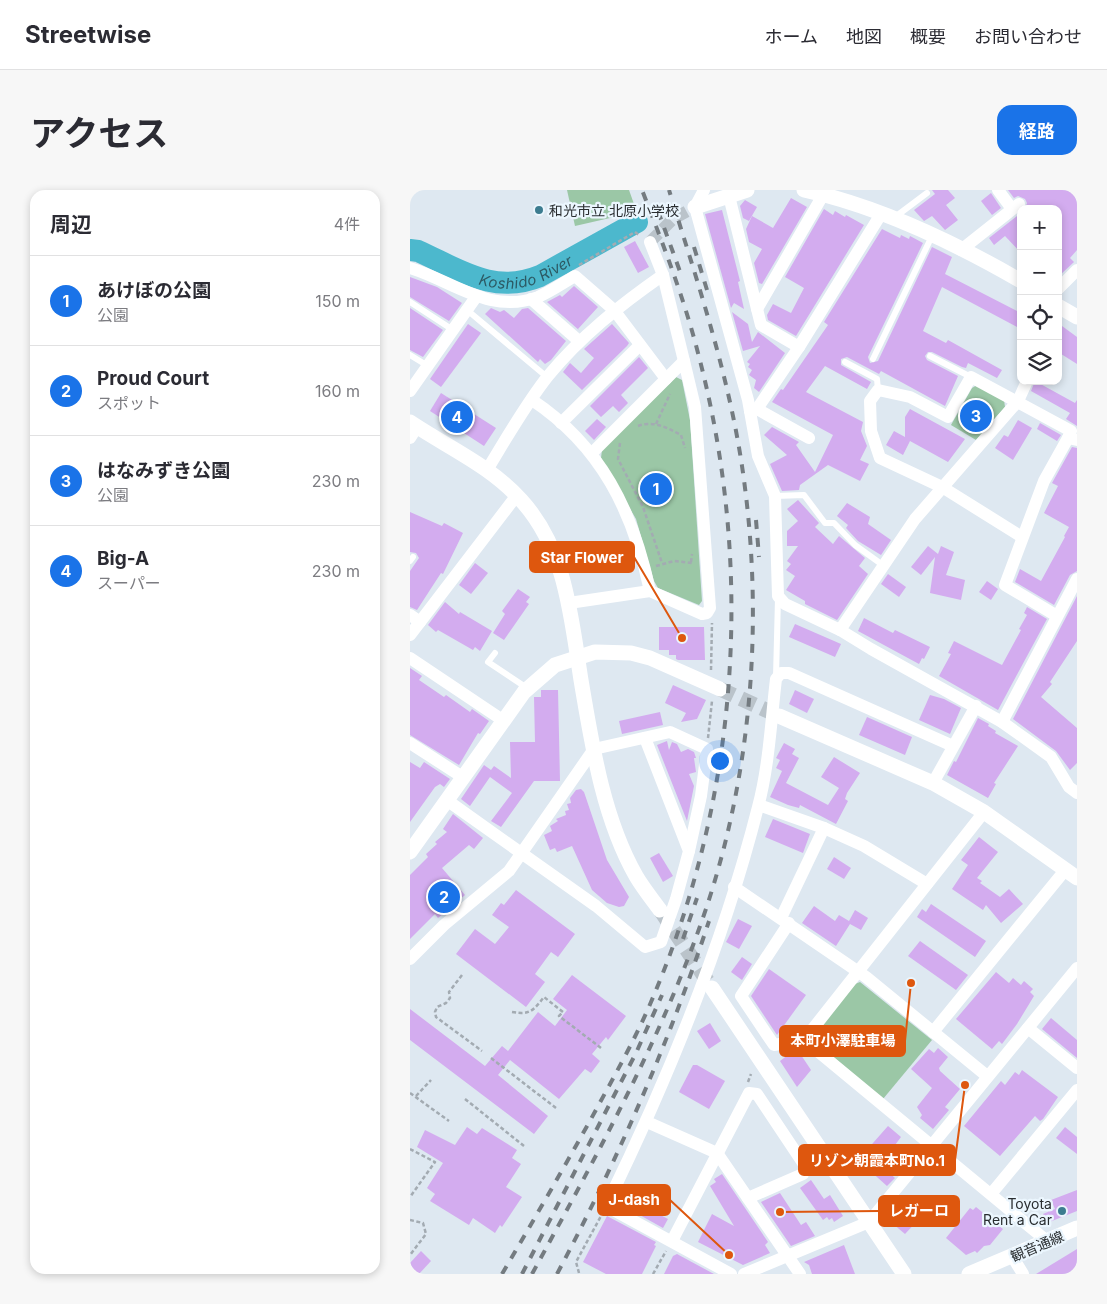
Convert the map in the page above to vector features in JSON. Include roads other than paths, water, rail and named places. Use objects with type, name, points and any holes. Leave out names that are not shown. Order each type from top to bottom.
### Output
[{"type":"street","points":[[704,190],[696,207],[753,410],[758,456],[775,496],[778,596],[785,604],[840,630],[871,650],[1002,722],[1051,757],[1074,786]]},
{"type":"street","points":[[696,207],[747,190]]},
{"type":"street","points":[[804,190],[886,217],[932,236],[1017,279]]},
{"type":"street","points":[[962,250],[1016,207],[998,190]]},
{"type":"street","points":[[757,309],[823,195]]},
{"type":"street","points":[[729,196],[761,325],[799,347]]},
{"type":"street","points":[[753,410],[799,347],[886,217]]},
{"type":"street","points":[[569,603],[650,591],[702,614],[707,613],[710,608],[695,406],[663,275],[650,242]]},
{"type":"street","points":[[410,268],[476,297],[508,303],[531,299],[575,276],[614,310],[669,384]]},
{"type":"street","points":[[1062,285],[1077,270]]},
{"type":"street","points":[[487,470],[547,378],[579,341],[614,310],[663,275]]},
{"type":"street","points":[[410,392],[476,297]]},
{"type":"street","points":[[531,299],[579,341]]},
{"type":"street","points":[[1062,309],[1077,318]]},
{"type":"street","points":[[561,423],[640,345]]},
{"type":"street","points":[[592,452],[669,384],[684,361]]},
{"type":"street","points":[[1022,536],[942,487],[880,458],[871,431],[870,401],[878,390],[910,397],[948,417],[971,377],[1071,431],[1073,439],[1044,481],[1005,585],[1057,616]]},
{"type":"street","points":[[840,630],[915,520],[1018,401],[1025,385]]},
{"type":"street","points":[[532,400],[561,423],[592,452],[614,488],[632,524],[650,591]]},
{"type":"street","points":[[753,410],[809,438]]},
{"type":"street","points":[[412,429],[487,470],[517,495],[531,512],[551,545],[562,571],[594,748],[611,819],[636,876],[660,910]]},
{"type":"street","points":[[410,635],[415,619],[517,495]]},
{"type":"street","points":[[1002,722],[1077,579]]},
{"type":"street","points":[[410,852],[527,688],[555,665],[595,652],[631,653],[650,658],[714,687]]},
{"type":"street","points":[[410,658],[504,721]]},
{"type":"street","points":[[731,1274],[606,1206],[647,1122],[699,995],[734,887],[759,805],[776,679],[781,673],[789,673],[953,746]]},
{"type":"street","points":[[933,783],[976,706]]},
{"type":"street","points":[[779,716],[933,783],[984,812],[1071,873],[933,1032]]},
{"type":"street","points":[[410,959],[444,925],[508,871],[521,853],[594,748],[670,732],[707,749],[701,796],[676,898],[661,942],[645,947],[596,906],[521,853],[448,801]]},
{"type":"street","points":[[645,738],[689,851]]},
{"type":"street","points":[[410,743],[464,778]]},
{"type":"street","points":[[759,805],[824,828],[864,846],[927,884]]},
{"type":"street","points":[[824,828],[785,920],[741,996],[774,1045],[804,1040],[984,812]]},
{"type":"street","points":[[734,887],[858,971],[987,1076]]},
{"type":"street","points":[[744,1274],[868,1222],[933,1146],[987,1076],[1077,968]]},
{"type":"street","points":[[712,988],[904,1274]]},
{"type":"street","points":[[1028,1028],[1077,1068]]},
{"type":"street","points":[[804,1040],[1047,1241]]},
{"type":"street","points":[[991,1194],[1077,1090]]},
{"type":"street","points":[[672,1241],[749,1093],[757,1094],[805,1166],[803,1174],[748,1198]]},
{"type":"street","points":[[647,1122],[717,1153],[800,1274]]},
{"type":"street","name":"観音通線","points":[[969,1274],[1077,1228]]},
{"type":"street","points":[[1012,1256],[1023,1274]]},
{"type":"lane","points":[[886,217],[927,193]]},
{"type":"lane","points":[[873,359],[932,236]]},
{"type":"lane","points":[[410,302],[453,330]]},
{"type":"lane","points":[[467,310],[547,378]]},
{"type":"lane","points":[[410,355],[428,366]]},
{"type":"lane","points":[[930,356],[971,377]]},
{"type":"lane","points":[[845,362],[877,379],[878,390]]},
{"type":"lane","points":[[775,496],[804,495],[825,523],[834,523],[855,546],[884,566]]},
{"type":"lane","points":[[776,679],[778,596]]},
{"type":"lane","points":[[495,653],[488,662],[527,688]]},
{"type":"waterway","name":"Koshido River","points":[[410,250],[418,251],[478,278],[507,283],[540,276],[637,222]]},
{"type":"tunnel","points":[[650,242],[673,219],[695,207]]},
{"type":"tunnel","points":[[720,689],[779,716]]},
{"type":"tunnel","points":[[661,911],[712,988]]},
{"type":"railway","points":[[502,1274],[591,1119],[651,1002],[681,924],[703,844],[720,763],[729,681],[731,599],[727,516],[716,434],[698,353],[680,291],[642,190]]},
{"type":"railway","points":[[532,1274],[622,1104],[682,974],[717,873],[742,759],[749,700],[752,641],[749,524],[742,466],[729,396],[720,361],[669,190]]},
{"type":"railway","points":[[658,211],[682,277]]},
{"type":"railway","points":[[694,247],[707,290]]},
{"type":"railway","points":[[756,520],[759,557]]},
{"type":"railway","points":[[683,939],[697,898]]},
{"type":"railway","points":[[557,1274],[621,1145],[659,1057],[709,921]]},
{"type":"railway","points":[[522,1274],[636,1053],[662,995]]},
{"type":"place","name":"和光市立 北原小学校","points":[[539,210]]},
{"type":"place","name":"はなみずき公園","points":[[976,416]]},
{"type":"place","name":"Big-A","points":[[457,417]]},
{"type":"place","name":"あけぼの公園","points":[[656,489]]},
{"type":"place","name":"Star Flower","points":[[682,638]]},
{"type":"place","name":"Proud Court","points":[[444,897]]},
{"type":"place","name":"本町小澤駐車場","points":[[911,983]]},
{"type":"place","name":"リゾン朝霞本町No.1","points":[[965,1085]]},
{"type":"place","name":"Toyota Rent a Car","points":[[1062,1211]]},
{"type":"place","name":"レガーロ","points":[[780,1212]]},
{"type":"place","name":"J-dash","points":[[729,1255]]}]
